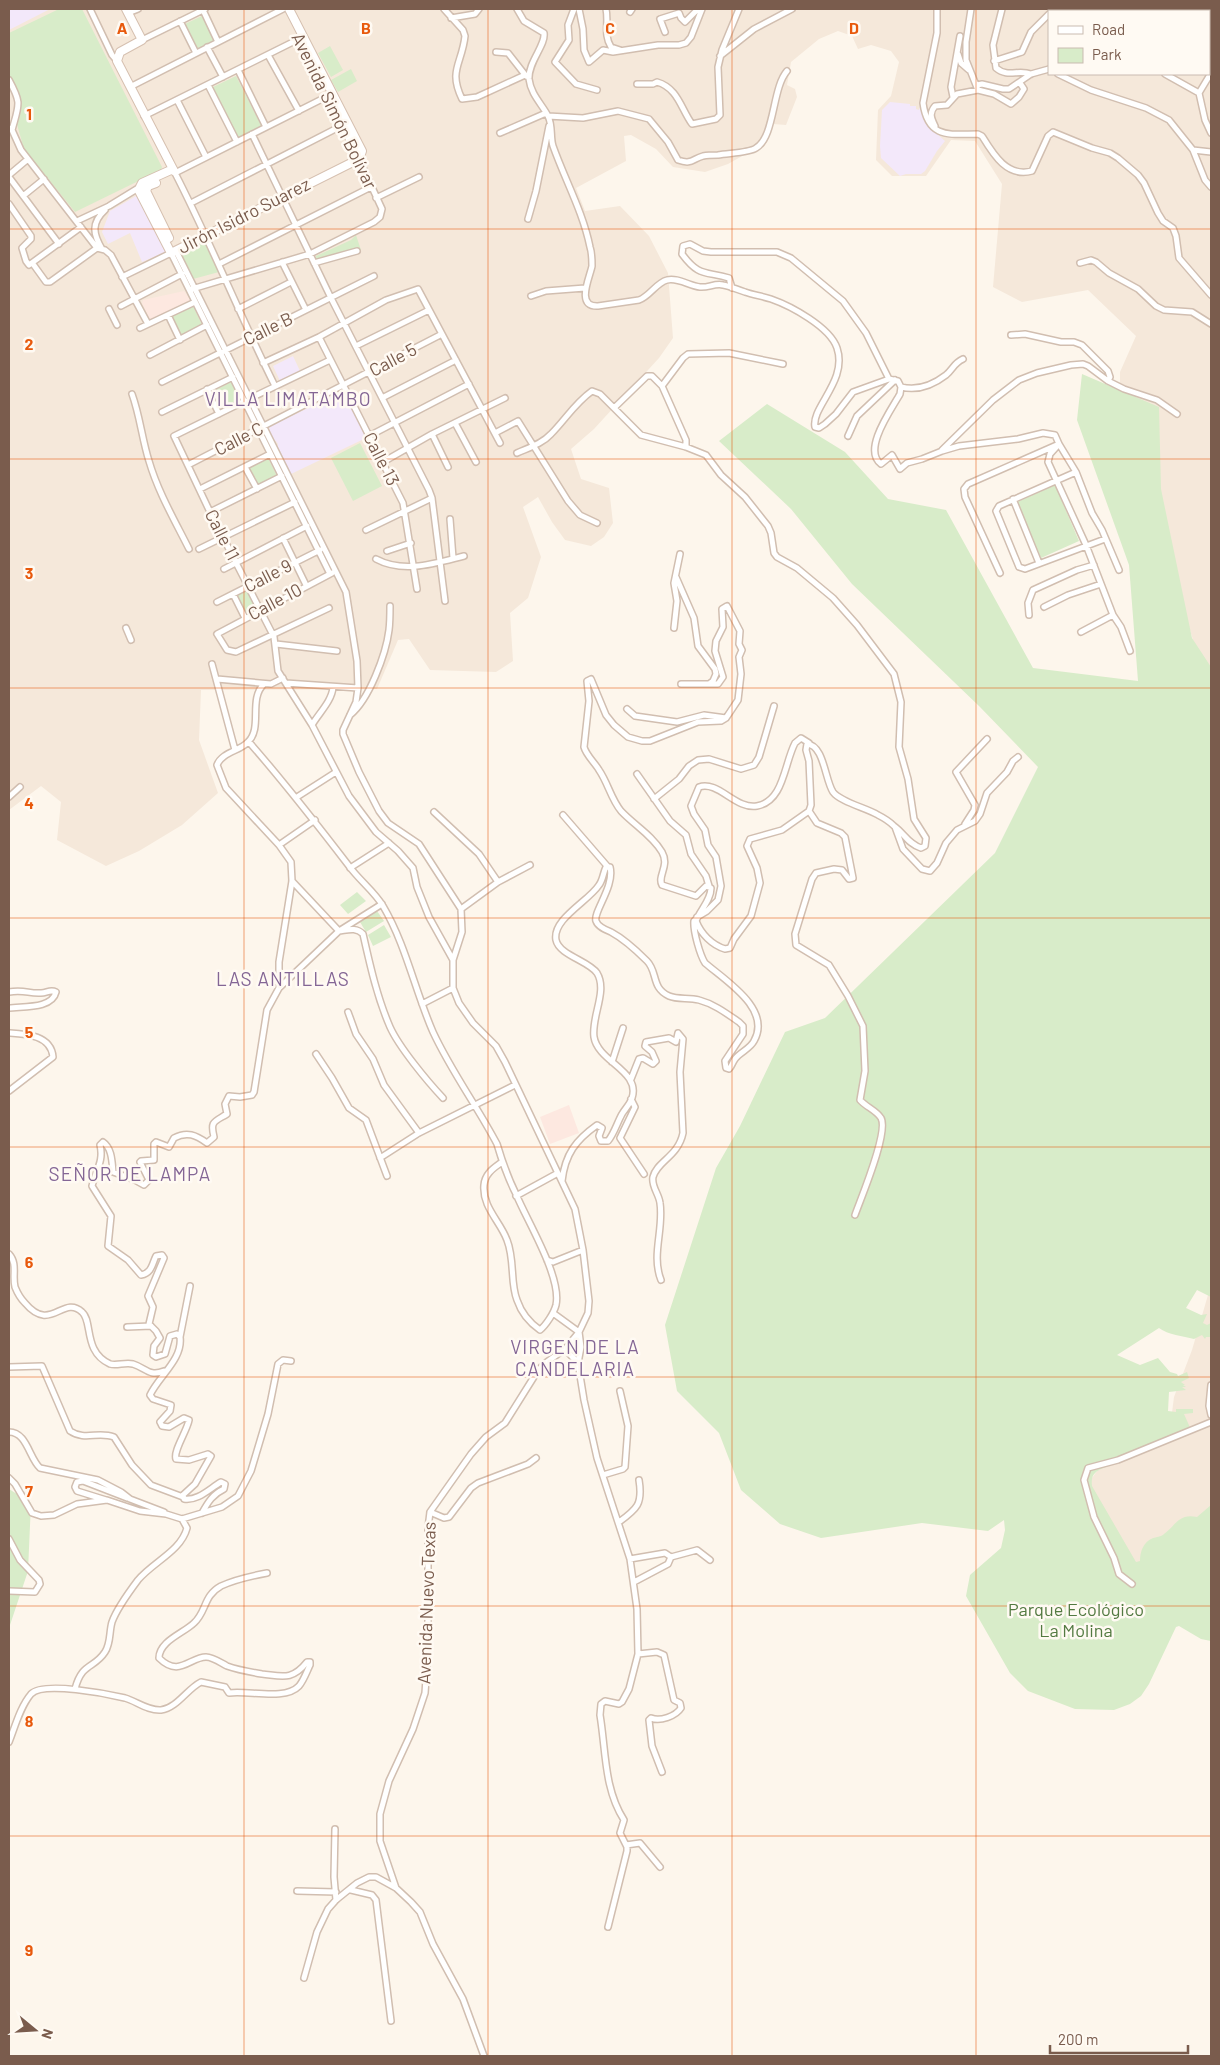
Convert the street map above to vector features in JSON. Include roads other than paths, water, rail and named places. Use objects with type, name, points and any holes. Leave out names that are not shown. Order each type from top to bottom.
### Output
[{"type":"street","points":[[90,9],[112,55],[117,61],[207,235],[251,338],[275,386]]},
{"type":"street","points":[[138,9],[127,11],[142,40]]},
{"type":"street","points":[[117,61],[120,52],[204,9],[218,42]]},
{"type":"street","points":[[130,87],[283,9]]},
{"type":"street","name":"Avenida Simón Bolívar","points":[[283,9],[301,38]]},
{"type":"street","name":"Avenida Simón Bolívar","points":[[289,9],[301,38],[361,155],[382,214],[367,226],[310,254]]},
{"type":"street","points":[[444,9],[463,30],[465,36],[455,77],[455,86],[462,99],[470,99],[527,77]]},
{"type":"street","points":[[451,18],[475,14],[479,9]]},
{"type":"street","points":[[517,9],[524,21],[544,33],[545,36],[533,58],[527,77]]},
{"type":"street","points":[[574,9],[568,25],[569,38],[554,62],[576,84],[597,90]]},
{"type":"street","points":[[579,9],[583,29],[584,50],[589,62],[601,51],[613,52],[686,43],[691,37],[700,9]]},
{"type":"street","points":[[606,9],[608,19],[605,37],[611,47],[620,50]]},
{"type":"street","points":[[665,32],[660,19],[679,13],[685,22],[700,9]]},
{"type":"street","points":[[637,84],[653,84],[658,82],[667,86],[682,105],[692,124],[696,125],[716,119],[720,115],[718,67],[720,56],[739,9]]},
{"type":"street","points":[[720,56],[754,29],[792,9]]},
{"type":"street","points":[[937,9],[937,33],[922,103],[924,114],[928,121],[942,133],[951,135],[978,134],[1007,168],[1025,172],[1032,171],[1048,136],[1053,132],[1092,148],[1110,153],[1118,158],[1144,183],[1158,213],[1163,221],[1172,228],[1176,236],[1179,258],[1211,295]]},
{"type":"street","points":[[971,9],[966,42],[969,70],[977,88],[994,94],[1011,104],[1019,98],[1024,89],[1020,83]]},
{"type":"street","points":[[1002,9],[994,40],[996,68],[1008,74],[1023,72],[1031,74]]},
{"type":"street","points":[[994,61],[1022,52],[1031,32],[1048,15]]},
{"type":"street","points":[[180,21],[196,53]]},
{"type":"street","points":[[953,97],[951,87],[960,36]]},
{"type":"street","points":[[144,116],[301,38]]},
{"type":"street","points":[[207,47],[223,77]]},
{"type":"street","points":[[496,52],[508,53],[527,77],[536,98],[548,117],[552,143],[582,216],[592,254],[592,267],[585,288],[588,303],[593,306],[639,300],[666,280],[700,287],[722,284],[772,299],[801,314],[830,336],[837,348],[839,362],[836,378],[833,388],[817,417],[815,427],[819,428],[836,414],[853,392],[888,379],[895,380],[901,387],[910,389],[931,384],[947,374],[955,362],[963,359]]},
{"type":"street","points":[[958,53],[961,64],[969,70]]},
{"type":"street","points":[[268,55],[298,111]]},
{"type":"street","points":[[936,128],[931,118],[932,110],[935,106],[947,105],[953,97],[977,88],[982,84],[1010,89],[1031,74],[1048,69]]},
{"type":"street","points":[[238,70],[266,127]]},
{"type":"street","points":[[500,132],[548,117],[583,118],[618,111],[649,119],[668,142],[678,160],[685,163],[695,161],[702,156],[750,151],[759,146],[765,137],[780,83],[786,71]]},
{"type":"street","points":[[1060,75],[1091,90],[1146,108],[1174,125],[1193,150],[1205,180],[1211,187]]},
{"type":"street","points":[[1167,75],[1199,93]]},
{"type":"street","points":[[1210,75],[1199,93],[1205,120],[1211,133]]},
{"type":"street","points":[[9,80],[18,98],[19,105],[10,129]]},
{"type":"street","points":[[208,85],[237,142]]},
{"type":"street","points":[[330,95],[206,157],[142,184],[143,188],[139,191],[174,252],[332,572]]},
{"type":"street","points":[[176,100],[206,157]]},
{"type":"street","points":[[528,219],[536,191],[548,117]]},
{"type":"street","points":[[9,121],[10,129],[28,160],[99,249],[111,255],[148,324]]},
{"type":"street","points":[[191,203],[267,166],[345,124]]},
{"type":"street","points":[[252,134],[331,298],[432,498],[445,601]]},
{"type":"street","points":[[1193,150],[1211,152]]},
{"type":"street","name":"Jirón Isidro Suarez","points":[[122,277],[361,155]]},
{"type":"street","points":[[28,160],[9,175],[59,244]]},
{"type":"street","points":[[376,198],[419,177]]},
{"type":"street","points":[[23,196],[44,179]]},
{"type":"street","points":[[219,264],[372,187]]},
{"type":"street","points":[[77,221],[143,188]]},
{"type":"street","points":[[9,204],[31,236],[31,239],[22,248],[28,265],[33,264],[81,227]]},
{"type":"street","points":[[99,249],[94,236],[94,230],[97,218],[109,206]]},
{"type":"street","points":[[732,288],[729,278],[703,274],[690,264],[682,254],[683,246],[690,244],[703,251],[711,252],[777,252],[791,258],[843,301],[866,333],[888,379]]},
{"type":"street","points":[[33,264],[46,282],[50,282],[99,249]]},
{"type":"street","points":[[314,263],[357,251]]},
{"type":"street","points":[[174,252],[182,274],[192,289],[195,302],[223,351],[233,377],[247,400]]},
{"type":"street","points":[[192,289],[310,254]]},
{"type":"street","points":[[1080,263],[1091,260],[1096,262],[1109,273],[1138,288],[1156,306],[1164,310],[1192,312],[1211,324]]},
{"type":"street","points":[[282,262],[306,310]]},
{"type":"street","points":[[121,306],[182,274]]},
{"type":"street","name":"Calle B","points":[[162,382],[374,276]]},
{"type":"street","points":[[238,309],[292,282]]},
{"type":"street","points":[[263,363],[319,337],[386,300],[418,288],[500,443]]},
{"type":"street","points":[[531,296],[546,291],[585,288]]},
{"type":"street","points":[[140,328],[195,302]]},
{"type":"street","points":[[108,310],[117,325]]},
{"type":"street","points":[[356,346],[429,310]]},
{"type":"street","points":[[168,314],[180,340]]},
{"type":"street","points":[[150,355],[207,325]]},
{"type":"street","name":"Calle 5","points":[[344,386],[442,334]]},
{"type":"street","points":[[1011,335],[1025,334],[1082,345],[1108,372],[1110,377],[1108,381]]},
{"type":"street","name":"Calle 13","points":[[319,337],[405,509],[417,589]]},
{"type":"street","points":[[662,386],[682,358],[688,354],[728,353],[783,364]]},
{"type":"street","points":[[207,390],[219,414],[330,360]]},
{"type":"street","points":[[382,398],[456,360]]},
{"type":"street","points":[[942,451],[993,400],[1019,380],[1037,373],[1082,364],[1124,389],[1157,400],[1177,414]]},
{"type":"street","points":[[614,408],[648,376],[652,376],[662,386],[686,440],[686,447]]},
{"type":"street","points":[[162,412],[233,377]]},
{"type":"street","points":[[848,436],[858,416],[895,380]]},
{"type":"street","points":[[369,436],[469,384]]},
{"type":"street","name":"Calle C","points":[[188,465],[344,386]]},
{"type":"street","points":[[901,387],[900,394],[875,441],[874,447],[879,464],[892,455],[900,469],[907,462],[922,460],[942,451],[974,443],[1018,439],[1043,433],[1055,435],[1076,472],[1119,570]]},
{"type":"street","points":[[516,453],[534,446],[551,435],[569,411],[592,391],[600,394],[641,435],[686,447],[706,455],[721,475],[745,497],[768,526],[774,554],[797,568],[833,598],[857,625],[894,674],[901,702],[899,747],[908,779],[914,819],[926,838],[925,846],[921,848],[909,842],[895,826],[864,807],[837,797],[830,787],[819,751],[802,738],[795,743],[776,794],[767,803],[748,806],[728,798],[710,786],[699,787],[692,806],[694,814],[705,830],[708,845],[716,857],[721,886],[718,900],[708,911],[697,918]]},
{"type":"street","points":[[132,394],[138,410],[153,473],[189,550]]},
{"type":"street","points":[[383,462],[432,434],[505,398]]},
{"type":"street","name":"Calle 11","points":[[219,414],[174,436],[272,634],[276,644],[278,672],[312,726],[336,772],[364,817],[376,832],[398,851],[412,868],[429,917],[453,960]]},
{"type":"street","points":[[495,433],[518,421],[547,469],[580,515],[597,523]]},
{"type":"street","points":[[455,424],[476,462]]},
{"type":"street","points":[[260,428],[270,454],[307,526],[332,572],[346,592],[357,661],[358,688],[343,734],[355,765],[379,811],[388,822],[419,844],[461,909],[462,932],[453,960],[453,988],[465,1014],[496,1046],[575,1209],[583,1250],[589,1301],[588,1313],[579,1332],[581,1346],[578,1363],[597,1458],[630,1559],[634,1582],[638,1654],[629,1689],[622,1702],[619,1704],[604,1701],[601,1704],[600,1715],[610,1788],[617,1808],[624,1820],[620,1833],[626,1845],[626,1858],[608,1927]]},
{"type":"street","points":[[432,434],[448,467]]},
{"type":"street","points":[[1059,444],[1048,457],[1048,462],[1086,545],[1113,615],[1121,627],[1130,651]]},
{"type":"street","points":[[1000,572],[965,497],[964,489],[968,484],[1059,444]]},
{"type":"street","points":[[200,489],[270,454]]},
{"type":"street","points":[[245,467],[256,489]]},
{"type":"street","points":[[1076,472],[1001,503],[996,511],[1019,567],[1025,569],[1105,539]]},
{"type":"street","points":[[210,512],[282,476]]},
{"type":"street","points":[[366,530],[405,509],[432,498]]},
{"type":"street","points":[[1013,498],[1039,563]]},
{"type":"street","points":[[199,549],[295,502]]},
{"type":"street","points":[[450,520],[453,558]]},
{"type":"street","points":[[224,569],[307,526]]},
{"type":"street","points":[[283,538],[306,585]]},
{"type":"street","points":[[387,551],[411,543]]},
{"type":"street","name":"Calle 9","points":[[217,602],[320,550]]},
{"type":"street","points":[[674,628],[677,601],[674,583],[680,554]]},
{"type":"street","points":[[376,559],[396,567],[440,562],[464,556]]},
{"type":"street","points":[[1029,615],[1028,603],[1033,590],[1077,570],[1094,565]]},
{"type":"street","name":"Calle 10","points":[[272,634],[236,652],[227,650],[216,634],[332,572]]},
{"type":"street","points":[[676,577],[694,618],[698,646],[716,672],[715,679],[709,684]]},
{"type":"street","points":[[1044,607],[1068,595],[1101,584]]},
{"type":"street","points":[[233,594],[245,618]]},
{"type":"street","points":[[350,716],[356,711],[374,679],[382,659],[389,631],[390,606]]},
{"type":"street","points":[[682,684],[718,684],[723,677],[715,648],[723,627],[722,609],[727,606],[740,631],[739,644],[742,650],[739,657],[741,674],[738,700],[726,718],[721,721],[698,722],[650,741],[634,739],[614,725],[606,715],[592,680],[587,681],[590,701],[584,739],[585,752],[605,778],[614,802],[628,818],[646,833],[662,852],[666,864],[661,884],[696,896],[709,886]]},
{"type":"street","points":[[272,634],[329,608]]},
{"type":"street","points":[[1080,632],[1113,615]]},
{"type":"street","points":[[126,628],[131,640]]},
{"type":"street","points":[[276,644],[337,650]]},
{"type":"street","points":[[212,664],[235,750]]},
{"type":"street","points":[[217,679],[264,684],[272,684],[284,680],[333,687],[358,688]]},
{"type":"street","points":[[264,684],[258,692],[255,724],[249,742],[219,761],[218,765],[226,788],[279,845],[292,862],[292,881],[279,962],[279,988]]},
{"type":"street","points":[[312,726],[330,698],[333,687]]},
{"type":"street","points":[[654,800],[679,779],[689,766],[698,760],[709,759],[741,769],[754,765],[759,757],[774,706]]},
{"type":"street","points":[[627,709],[635,716],[677,722],[704,715],[726,718]]},
{"type":"street","points":[[963,826],[974,810],[974,805],[956,772],[987,740]]},
{"type":"street","points":[[249,742],[297,797],[350,868],[382,904],[403,946],[422,1004],[443,1051],[497,1144],[516,1196],[547,1260],[556,1295],[556,1304],[540,1330],[521,1310],[514,1293],[514,1268],[507,1240],[489,1209],[485,1198],[484,1184],[487,1175],[502,1162]]},
{"type":"street","points":[[697,918],[698,926],[707,938],[721,948],[730,948],[732,941],[751,916],[760,884],[757,868],[747,846],[748,842],[753,837],[782,830],[809,811],[811,805],[809,761],[806,746],[809,743]]},
{"type":"street","points":[[895,826],[898,840],[903,849],[925,871],[934,868],[946,843],[957,830],[975,822],[980,814],[986,793],[1007,772],[1012,761],[1018,757]]},
{"type":"street","points":[[297,797],[336,772]]},
{"type":"street","points":[[563,815],[611,869],[606,895],[596,915],[595,920],[598,925],[618,936],[647,961],[654,974],[655,983],[662,992],[669,996],[697,999],[711,1004],[741,1024],[744,1031],[743,1036],[725,1061],[726,1068],[729,1069],[736,1058],[750,1048],[759,1028],[758,1022],[748,1000],[702,958],[693,927],[694,921],[711,893],[711,889],[706,876],[691,854],[686,835],[670,821],[637,774]]},
{"type":"street","points":[[9,797],[20,787]]},
{"type":"street","points":[[809,811],[817,823],[841,833],[845,837],[853,878],[849,879],[842,870],[834,869],[816,873],[812,879],[795,934],[795,941],[801,949],[829,965],[848,996],[863,1026],[865,1071],[860,1100],[880,1118],[883,1125],[873,1164],[855,1215]]},
{"type":"street","points":[[434,812],[480,854],[498,882]]},
{"type":"street","points":[[279,845],[315,820]]},
{"type":"street","points":[[350,868],[389,843]]},
{"type":"street","points":[[461,909],[498,882],[530,865]]},
{"type":"street","points":[[608,867],[606,867],[599,886],[561,922],[556,940],[561,948],[598,974],[600,984],[594,1028],[595,1041],[602,1053],[631,1079]]},
{"type":"street","points":[[292,881],[339,931]]},
{"type":"street","points":[[180,1337],[177,1334],[170,1336],[165,1354],[156,1357],[152,1351],[160,1338],[149,1320],[153,1307],[148,1296],[164,1258],[162,1255],[156,1256],[148,1273],[141,1275],[128,1260],[108,1246],[111,1216],[92,1186],[103,1155],[100,1145],[103,1142],[107,1144],[112,1156],[113,1172],[115,1174],[144,1185],[149,1180],[140,1162],[141,1160],[154,1160],[154,1144],[156,1142],[168,1147],[174,1138],[193,1134],[207,1143],[214,1137],[213,1124],[227,1114],[228,1110],[225,1104],[229,1096],[240,1097],[252,1095],[254,1092],[268,1010],[279,988],[339,931],[382,904]]},
{"type":"street","points":[[339,931],[354,929],[359,930],[363,934],[372,977],[390,1026],[424,1076],[443,1098]]},
{"type":"street","points":[[422,1004],[453,988]]},
{"type":"street","points":[[9,992],[19,990],[39,994],[51,990],[56,992],[54,997],[44,1004],[9,1008]]},
{"type":"street","points":[[348,1012],[356,1034],[373,1059],[384,1085],[419,1132]]},
{"type":"street","points":[[612,1062],[623,1028]]},
{"type":"street","points":[[562,1182],[564,1164],[577,1143],[597,1125],[602,1128],[599,1136],[601,1141],[608,1141],[632,1099],[631,1079],[639,1059],[644,1058],[653,1064],[656,1062],[652,1052],[645,1046],[646,1042],[669,1038],[676,1042],[678,1032],[683,1039],[680,1072],[684,1133],[681,1143],[673,1154],[658,1168],[653,1177],[653,1184],[660,1200],[662,1218],[656,1269],[661,1280]]},
{"type":"street","points":[[9,1033],[30,1034],[48,1043],[53,1049],[53,1057],[10,1090]]},
{"type":"street","points":[[316,1054],[332,1078],[348,1108],[366,1120],[387,1176]]},
{"type":"street","points":[[380,1158],[419,1132],[515,1085]]},
{"type":"street","points":[[632,1099],[634,1107],[620,1138],[644,1174]]},
{"type":"street","points":[[516,1196],[558,1172]]},
{"type":"street","points":[[547,1260],[553,1262],[583,1250]]},
{"type":"street","points":[[9,1254],[14,1263],[16,1288],[25,1304],[38,1315],[44,1317],[63,1309],[78,1310],[85,1315],[93,1347],[105,1360],[112,1364],[132,1364],[153,1374],[165,1371]]},
{"type":"street","points":[[183,1497],[186,1491],[195,1484],[211,1456],[208,1454],[179,1461],[175,1453],[182,1440],[188,1420],[184,1418],[169,1427],[162,1426],[160,1422],[170,1411],[170,1405],[153,1399],[150,1395],[176,1357],[190,1286]]},
{"type":"street","points":[[552,1312],[579,1332]]},
{"type":"street","points":[[127,1327],[151,1326]]},
{"type":"street","name":"Avenida Nuevo Texas","points":[[396,1888],[380,1841],[380,1821],[389,1781],[413,1728],[425,1694],[428,1651],[428,1528],[430,1512],[480,1443],[505,1423],[537,1372],[544,1364],[565,1349],[579,1332]]},
{"type":"street","points":[[565,1349],[578,1363]]},
{"type":"street","points":[[166,1514],[82,1481],[77,1482],[75,1487],[77,1490],[140,1511],[182,1518],[222,1507],[238,1496],[252,1471],[278,1364],[283,1360],[291,1362]]},
{"type":"street","points":[[9,1367],[42,1366],[70,1431],[82,1437],[101,1434],[114,1437],[132,1465],[151,1485],[187,1500],[200,1496],[220,1482],[224,1483],[226,1485],[224,1488],[215,1494],[202,1513]]},
{"type":"street","points":[[1211,1385],[1209,1406],[1211,1415]]},
{"type":"street","points":[[603,1475],[625,1467],[628,1426],[620,1391]]},
{"type":"street","points":[[1132,1584],[1119,1574],[1114,1558],[1094,1517],[1084,1480],[1088,1468],[1118,1460],[1211,1422]]},
{"type":"street","points":[[9,1432],[21,1436],[40,1468],[98,1480],[130,1499]]},
{"type":"street","points":[[430,1512],[444,1518],[449,1517],[471,1488],[478,1483],[528,1464],[536,1458]]},
{"type":"street","points":[[9,1478],[15,1484],[32,1513],[36,1515],[54,1515],[77,1504],[107,1500]]},
{"type":"street","points":[[619,1522],[636,1508],[641,1494],[639,1480]]},
{"type":"street","points":[[75,1689],[80,1674],[104,1653],[115,1616],[137,1582],[144,1573],[170,1553],[186,1533],[186,1523],[182,1518]]},
{"type":"street","points":[[9,1539],[20,1560],[39,1580],[40,1584],[35,1592],[9,1591]]},
{"type":"street","points":[[634,1582],[668,1564],[671,1557],[695,1549],[705,1554],[710,1560]]},
{"type":"street","points":[[630,1559],[665,1553],[671,1557]]},
{"type":"street","points":[[9,1742],[15,1725],[34,1692],[43,1689],[75,1689],[125,1698],[160,1710],[168,1707],[201,1682],[225,1687],[229,1694],[252,1692],[285,1693],[298,1688],[310,1662],[307,1662],[298,1672],[277,1677],[227,1666],[209,1657],[199,1658],[181,1667],[163,1662],[159,1658],[161,1650],[166,1645],[194,1624],[210,1594],[242,1577],[266,1573]]},
{"type":"street","points":[[638,1654],[657,1652],[664,1655],[674,1700],[680,1704],[681,1708],[677,1714],[661,1720],[651,1718],[649,1720],[652,1746],[662,1772]]},
{"type":"street","points":[[336,1829],[334,1877],[336,1900]]},
{"type":"street","points":[[626,1845],[640,1843],[660,1867]]},
{"type":"street","points":[[304,1978],[317,1932],[328,1909],[336,1900],[364,1879],[373,1876],[396,1888],[411,1902],[424,1920],[433,1944],[463,1999],[484,2056]]},
{"type":"street","points":[[297,1890],[336,1892]]},
{"type":"street","points":[[351,1890],[372,1894],[376,1900],[391,2021]]},
{"type":"district","name":"VILLA LIMATAMBO","points":[[288,399]]},
{"type":"district","name":"LAS ANTILLAS","points":[[283,979]]},
{"type":"district","name":"SEÑOR DE LAMPA","points":[[130,1174]]},
{"type":"district","name":"VIRGEN DE LA CANDELARIA","points":[[575,1358]]},
{"type":"park label","name":"Parque Ecológico La Molina","points":[[1076,1620]]}]
